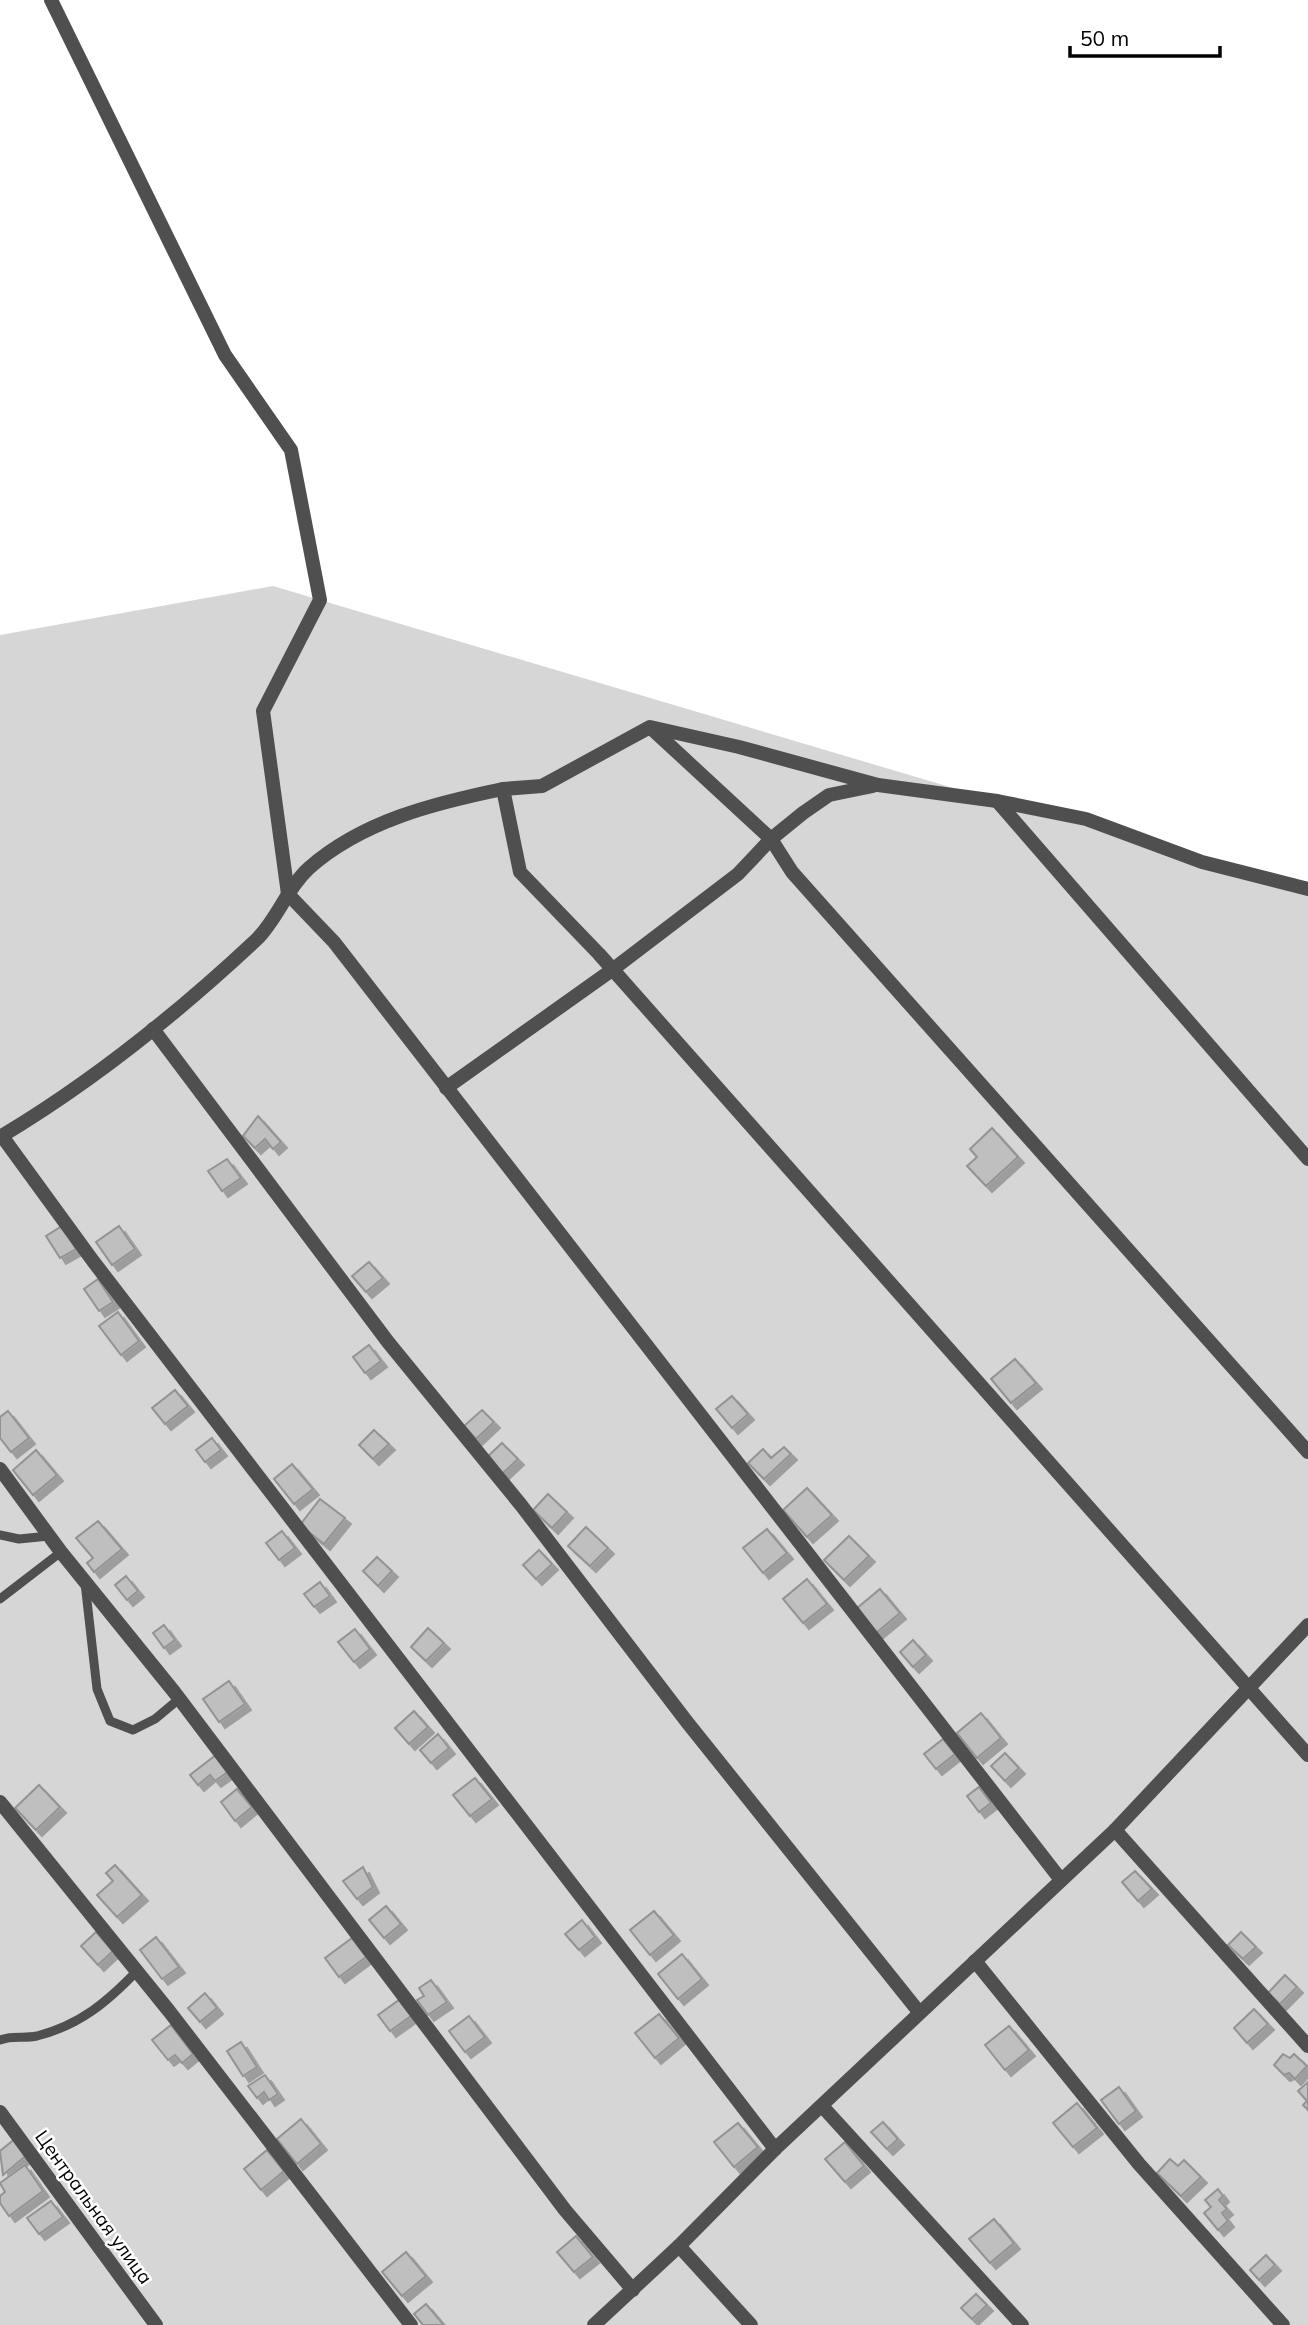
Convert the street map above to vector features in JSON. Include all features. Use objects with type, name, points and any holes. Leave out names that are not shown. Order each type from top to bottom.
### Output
[{"type":"street","points":[[51,0],[225,355],[291,450],[320,600],[263,711],[288,894],[334,942],[1061,1880]]},
{"type":"street","points":[[650,727],[771,839],[792,872],[1308,1452]]},
{"type":"street","points":[[775,2149],[1,1136],[37,1115],[153,1029],[258,938],[308,869],[356,835],[440,802],[503,789],[542,786],[650,727],[739,747],[877,785],[997,801],[1087,819],[1202,862],[1308,889]]},
{"type":"street","points":[[446,1088],[612,970],[738,874],[771,839],[829,795],[877,785]]},
{"type":"street","points":[[503,789],[520,872],[612,970],[1308,1755]]},
{"type":"street","points":[[997,801],[1308,1159]]},
{"type":"street","points":[[153,1029],[388,1342],[521,1505],[687,1721],[919,2012]]},
{"type":"street","points":[[0,1469],[61,1552],[179,1699],[565,2210],[633,2290]]},
{"type":"street","points":[[594,2325],[919,2012],[1115,1830],[1308,1625]]},
{"type":"street","points":[[1,1804],[137,1971],[411,2325]]},
{"type":"street","points":[[1115,1830],[1308,2046]]},
{"type":"street","points":[[975,1961],[1139,2164],[1283,2325]]},
{"type":"street","points":[[822,2106],[1022,2325]]},
{"type":"street","name":"Центральная улица","points":[[0,2112],[156,2325]]},
{"type":"street","points":[[679,2246],[751,2325]]},
{"type":"lane","points":[[0,1535],[19,1539],[49,1536]]},
{"type":"lane","points":[[0,1599],[61,1552]]},
{"type":"lane","points":[[85,1581],[97,1689],[110,1721],[133,1730],[155,1719],[179,1699]]},
{"type":"lane","points":[[0,2040],[10,2036],[34,2037],[92,2014],[137,1971]]},
{"type":"shaded area","points":[[273,586],[997,801],[1086,819],[1308,894],[1308,2325],[0,2325],[0,635]]},
{"type":"building","points":[[258,1116],[281,1142],[273,1149],[265,1139],[255,1148],[243,1136]]},
{"type":"building","points":[[992,1128],[1018,1157],[986,1186],[967,1166],[977,1157],[970,1149]]},
{"type":"building","points":[[227,1159],[241,1178],[222,1191],[208,1171]]},
{"type":"building","points":[[62,1226],[76,1249],[60,1258],[46,1236]]},
{"type":"building","points":[[119,1226],[135,1249],[112,1265],[96,1242]]},
{"type":"building","points":[[369,1262],[383,1278],[366,1292],[352,1276]]},
{"type":"building","points":[[98,1279],[113,1302],[99,1311],[84,1289]]},
{"type":"building","points":[[118,1312],[139,1341],[121,1355],[99,1326]]},
{"type":"building","points":[[369,1345],[381,1361],[365,1373],[353,1357]]},
{"type":"building","points":[[1015,1359],[1036,1383],[1011,1403],[991,1379]]},
{"type":"building","points":[[175,1390],[188,1406],[165,1424],[152,1408]]},
{"type":"building","points":[[732,1396],[748,1414],[732,1428],[716,1409]]},
{"type":"building","points":[[482,1410],[494,1422],[476,1439],[464,1426]]},
{"type":"building","points":[[8,1411],[29,1438],[11,1452],[0,1438],[0,1417]]},
{"type":"building","points":[[374,1430],[389,1444],[373,1459],[359,1445]]},
{"type":"building","points":[[212,1438],[221,1450],[205,1462],[196,1450]]},
{"type":"building","points":[[502,1443],[518,1459],[502,1474],[486,1458]]},
{"type":"building","points":[[784,1447],[791,1454],[764,1479],[748,1463],[763,1449],[771,1458]]},
{"type":"building","points":[[36,1450],[57,1475],[33,1495],[13,1470]]},
{"type":"building","points":[[292,1464],[313,1489],[294,1504],[274,1479]]},
{"type":"building","points":[[807,1488],[832,1515],[807,1537],[783,1510]]},
{"type":"building","points":[[548,1494],[567,1512],[552,1528],[533,1510]]},
{"type":"building","points":[[320,1499],[345,1518],[324,1544],[300,1525]]},
{"type":"building","points":[[98,1521],[122,1549],[94,1572],[87,1563],[93,1558],[76,1538]]},
{"type":"building","points":[[586,1527],[608,1548],[590,1566],[568,1546]]},
{"type":"building","points":[[767,1529],[787,1553],[763,1573],[743,1548]]},
{"type":"building","points":[[282,1531],[295,1548],[279,1560],[266,1543]]},
{"type":"building","points":[[849,1536],[869,1556],[844,1580],[824,1560]]},
{"type":"building","points":[[539,1550],[552,1564],[536,1579],[523,1565]]},
{"type":"building","points":[[377,1557],[392,1571],[378,1586],[363,1571]]},
{"type":"building","points":[[126,1576],[138,1591],[127,1600],[115,1585]]},
{"type":"building","points":[[807,1579],[827,1604],[803,1623],[783,1599]]},
{"type":"building","points":[[320,1582],[330,1596],[314,1607],[304,1594]]},
{"type":"building","points":[[880,1589],[900,1613],[876,1633],[856,1609]]},
{"type":"building","points":[[164,1625],[175,1640],[164,1648],[153,1633]]},
{"type":"building","points":[[428,1628],[444,1643],[426,1661],[411,1647]]},
{"type":"building","points":[[355,1629],[370,1649],[354,1662],[338,1642]]},
{"type":"building","points":[[913,1640],[926,1655],[913,1667],[900,1652]]},
{"type":"building","points":[[229,1681],[245,1704],[219,1722],[203,1699]]},
{"type":"building","points":[[414,1711],[428,1727],[409,1744],[395,1728]]},
{"type":"building","points":[[981,1713],[1001,1738],[977,1758],[957,1733]]},
{"type":"building","points":[[438,1734],[449,1748],[431,1763],[420,1750]]},
{"type":"building","points":[[943,1739],[955,1754],[936,1769],[924,1754]]},
{"type":"building","points":[[1005,1753],[1019,1768],[1005,1781],[991,1766]]},
{"type":"building","points":[[216,1755],[229,1771],[215,1781],[210,1775],[198,1785],[190,1775]]},
{"type":"building","points":[[475,1778],[492,1799],[470,1816],[453,1795]]},
{"type":"building","points":[[39,1785],[60,1807],[36,1830],[15,1808]]},
{"type":"building","points":[[979,1787],[991,1803],[979,1812],[967,1796]]},
{"type":"building","points":[[237,1789],[252,1807],[235,1821],[221,1802]]},
{"type":"building","points":[[115,1865],[142,1895],[117,1917],[97,1895],[113,1881],[106,1873]]},
{"type":"building","points":[[363,1867],[373,1887],[357,1899],[343,1881]]},
{"type":"building","points":[[1135,1871],[1152,1889],[1138,1901],[1122,1882]]},
{"type":"building","points":[[386,1906],[401,1924],[384,1938],[369,1920]]},
{"type":"building","points":[[654,1911],[674,1935],[650,1955],[630,1930]]},
{"type":"building","points":[[582,1920],[595,1937],[579,1950],[565,1934]]},
{"type":"building","points":[[96,1932],[113,1951],[98,1965],[81,1946]]},
{"type":"building","points":[[1241,1932],[1256,1947],[1243,1959],[1228,1945]]},
{"type":"building","points":[[156,1937],[179,1967],[162,1979],[140,1950]]},
{"type":"building","points":[[352,1938],[366,1957],[339,1977],[325,1958]]},
{"type":"building","points":[[682,1954],[702,1979],[678,1999],[658,1974]]},
{"type":"building","points":[[1285,1975],[1297,1987],[1280,2004],[1268,1993]]},
{"type":"building","points":[[431,1980],[447,2002],[428,2015],[417,2000],[424,1996],[419,1988]]},
{"type":"building","points":[[205,1993],[217,2008],[200,2022],[188,2008]]},
{"type":"building","points":[[399,2000],[411,2016],[390,2031],[378,2015]]},
{"type":"building","points":[[1254,2009],[1268,2024],[1247,2043],[1234,2028]]},
{"type":"building","points":[[659,2014],[679,2038],[655,2058],[635,2033]]},
{"type":"building","points":[[469,2016],[485,2037],[465,2052],[449,2031]]},
{"type":"building","points":[[171,2025],[193,2054],[182,2063],[175,2055],[168,2060],[152,2040]]},
{"type":"building","points":[[1009,2026],[1029,2050],[1005,2070],[985,2045]]},
{"type":"building","points":[[241,2042],[257,2067],[243,2076],[227,2051]]},
{"type":"building","points":[[1283,2054],[1290,2058],[1294,2054],[1307,2066],[1295,2079],[1289,2073],[1284,2075],[1274,2065]]},
{"type":"building","points":[[265,2075],[278,2094],[269,2100],[264,2092],[257,2098],[248,2086]]},
{"type":"building","points":[[1308,2082],[1308,2110],[1303,2105],[1307,2101],[1298,2091]]},
{"type":"building","points":[[1119,2087],[1136,2111],[1119,2124],[1101,2100]]},
{"type":"building","points":[[1077,2103],[1097,2128],[1073,2147],[1053,2123]]},
{"type":"building","points":[[301,2119],[321,2144],[297,2164],[277,2139]]},
{"type":"building","points":[[883,2122],[898,2139],[887,2149],[871,2132]]},
{"type":"building","points":[[738,2123],[758,2147],[734,2167],[714,2142]]},
{"type":"building","points":[[16,2138],[29,2153],[3,2175],[0,2151]]},
{"type":"building","points":[[845,2142],[864,2166],[845,2182],[825,2159]]},
{"type":"building","points":[[267,2150],[284,2171],[261,2190],[244,2169]]},
{"type":"building","points":[[1170,2159],[1178,2166],[1184,2160],[1201,2177],[1181,2196],[1157,2173]]},
{"type":"building","points":[[25,2165],[43,2191],[9,2216],[0,2203],[0,2196],[5,2192],[0,2183]]},
{"type":"building","points":[[1218,2189],[1223,2196],[1219,2200],[1227,2209],[1222,2213],[1228,2221],[1218,2230],[1204,2213],[1211,2207],[1205,2200]]},
{"type":"building","points":[[51,2201],[63,2217],[39,2234],[27,2218]]},
{"type":"building","points":[[994,2219],[1014,2243],[990,2263],[969,2239]]},
{"type":"building","points":[[576,2236],[593,2257],[574,2272],[557,2252]]},
{"type":"building","points":[[406,2252],[426,2276],[402,2296],[382,2272]]},
{"type":"building","points":[[1266,2255],[1275,2265],[1259,2280],[1250,2270]]},
{"type":"building","points":[[976,2294],[987,2305],[972,2319],[961,2308]]},
{"type":"building","points":[[426,2304],[443,2324],[423,2325],[414,2314]]}]
